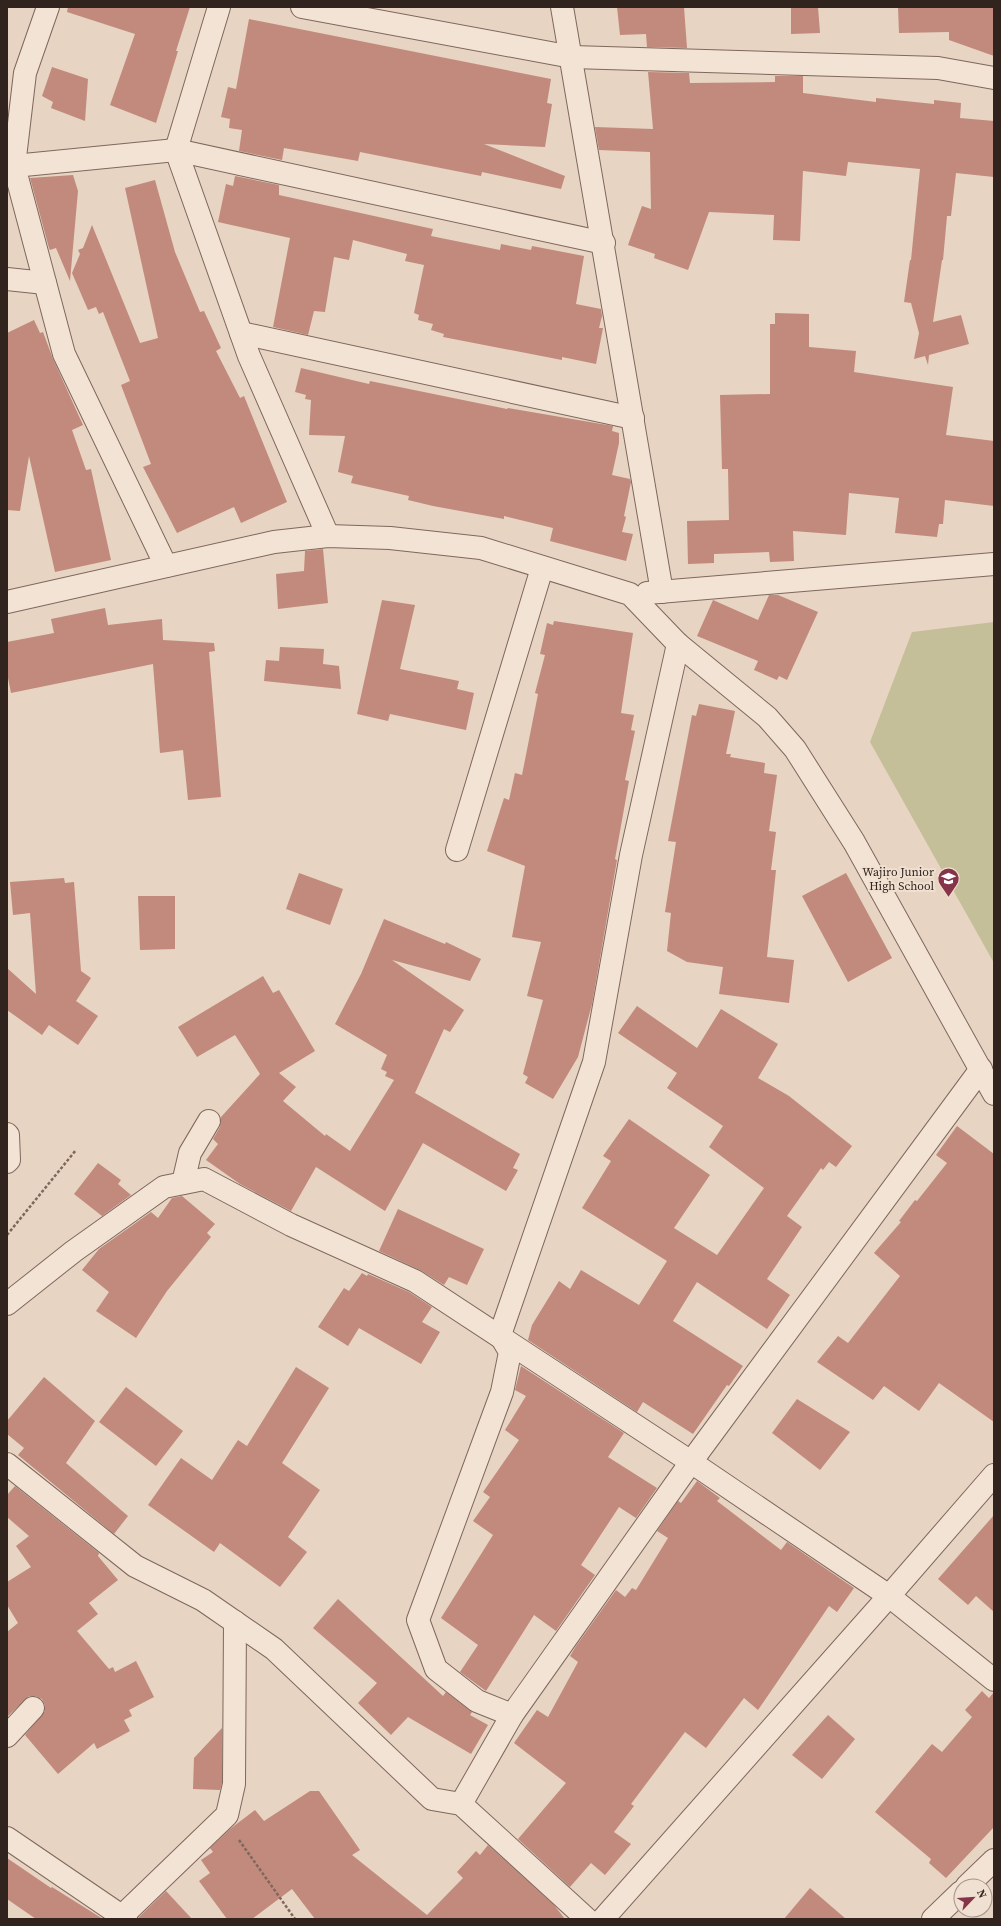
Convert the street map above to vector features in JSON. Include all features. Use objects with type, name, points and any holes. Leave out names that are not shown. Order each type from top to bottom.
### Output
[{"type":"street","points":[[48,7],[25,73],[14,166],[64,354],[166,566]]},
{"type":"street","points":[[219,7],[176,150],[252,363],[328,536]]},
{"type":"street","points":[[302,7],[572,57],[938,68],[994,78]]},
{"type":"street","points":[[562,7],[604,243],[662,592]]},
{"type":"street","points":[[14,166],[176,150],[604,243]]},
{"type":"street","points":[[7,279],[45,283]]},
{"type":"street","points":[[241,333],[633,418]]},
{"type":"street","points":[[7,602],[274,542],[328,536],[390,538],[481,548],[630,594],[994,564]]},
{"type":"street","points":[[457,850],[542,568]]},
{"type":"street","points":[[630,594],[678,644],[767,717],[795,749],[854,842],[994,1094]]},
{"type":"street","points":[[512,1715],[477,1701],[436,1669],[418,1620],[502,1392],[510,1352],[500,1335],[594,1062],[631,855],[678,644]]},
{"type":"street","points":[[461,1804],[512,1715],[692,1462],[981,1070]]},
{"type":"street","points":[[183,1183],[190,1153],[209,1121]]},
{"type":"street","points":[[7,1134],[9,1160],[7,1162]]},
{"type":"street","points":[[7,1304],[74,1251],[164,1187],[204,1179],[291,1225],[415,1281],[500,1335],[692,1462],[889,1596],[994,1680]]},
{"type":"street","points":[[7,1464],[135,1566],[203,1600],[274,1649],[432,1799],[461,1804],[587,1919]]},
{"type":"street","points":[[603,1919],[994,1475]]},
{"type":"street","points":[[7,1838],[122,1918],[227,1815],[234,1784],[235,1622]]},
{"type":"street","points":[[7,1736],[33,1708]]},
{"type":"street","points":[[975,1878],[994,1860]]},
{"type":"street","points":[[933,1919],[953,1900]]},
{"type":"path","points":[[7,1235],[76,1150]]},
{"type":"path","points":[[224,1818],[295,1919]]},
{"type":"shaded area","points":[[994,622],[994,963],[870,742],[912,632]]},
{"type":"building","points":[[68,7],[190,7],[156,123],[110,105],[135,34],[67,12]]},
{"type":"building","points":[[617,7],[684,7],[687,48],[647,47],[646,34],[620,35]]},
{"type":"building","points":[[791,7],[818,7],[820,33],[791,34]]},
{"type":"building","points":[[898,7],[994,7],[994,56],[949,40],[949,32],[899,33]]},
{"type":"building","points":[[249,19],[551,79],[547,103],[552,104],[545,147],[484,144],[565,176],[561,189],[482,172],[481,176],[360,152],[358,161],[284,148],[282,160],[239,151],[242,130],[229,128],[230,119],[221,117],[228,87],[236,89]]},
{"type":"building","points":[[52,67],[88,79],[85,121],[51,108],[53,102],[42,96]]},
{"type":"building","points":[[648,72],[689,73],[690,83],[775,82],[775,76],[803,76],[803,93],[876,102],[876,98],[934,104],[934,100],[961,103],[960,118],[994,121],[994,177],[956,173],[951,216],[947,216],[943,260],[933,322],[961,315],[969,344],[929,355],[928,365],[925,356],[914,359],[919,333],[911,303],[904,302],[911,260],[920,169],[848,162],[846,176],[803,171],[800,241],[773,240],[774,215],[709,212],[688,270],[654,258],[655,254],[628,245],[642,206],[651,209],[650,152],[599,150],[595,127],[653,129]]},
{"type":"building","points":[[73,175],[78,191],[70,281],[56,248],[50,250],[49,248],[30,178]]},
{"type":"building","points":[[235,176],[279,185],[279,195],[433,229],[431,236],[500,250],[501,244],[531,250],[532,246],[584,256],[576,304],[601,309],[602,316],[599,328],[603,328],[596,364],[562,357],[562,360],[443,337],[444,334],[431,330],[433,324],[418,320],[419,315],[414,313],[424,265],[405,261],[407,254],[353,240],[349,260],[334,257],[325,312],[314,311],[308,335],[273,327],[290,238],[218,222],[226,184],[233,186]]},
{"type":"building","points":[[155,180],[175,252],[200,312],[204,311],[221,348],[216,351],[240,398],[244,396],[287,502],[241,523],[234,507],[177,533],[143,467],[151,464],[121,385],[130,381],[103,312],[99,314],[96,307],[88,310],[72,273],[80,254],[78,250],[83,248],[92,225],[140,343],[158,338],[125,188]]},
{"type":"building","points":[[775,313],[809,314],[809,347],[856,351],[854,372],[953,387],[946,435],[994,441],[994,506],[945,500],[943,524],[939,524],[937,537],[895,533],[899,498],[849,493],[846,535],[793,531],[794,561],[770,562],[769,552],[714,554],[714,563],[688,564],[687,521],[729,520],[728,469],[722,469],[720,395],[770,394],[770,324],[775,324]]},
{"type":"building","points":[[34,320],[40,333],[43,332],[53,359],[83,425],[72,430],[86,470],[91,469],[111,560],[55,572],[29,456],[20,511],[7,510],[7,333]]},
{"type":"building","points":[[301,368],[369,384],[370,381],[507,409],[613,426],[612,431],[619,433],[619,443],[612,475],[630,479],[631,482],[624,516],[626,517],[622,532],[633,534],[626,561],[550,541],[553,528],[504,516],[504,519],[433,506],[408,500],[409,496],[351,483],[353,476],[338,472],[345,436],[309,435],[311,400],[305,399],[306,395],[295,392]]},
{"type":"building","points":[[323,549],[328,603],[278,609],[276,574],[304,571],[305,551]]},
{"type":"building","points":[[769,595],[778,595],[818,612],[787,680],[779,676],[777,680],[754,670],[758,661],[697,636],[713,600],[758,620]]},
{"type":"building","points":[[382,600],[415,605],[400,669],[459,681],[457,689],[474,693],[466,730],[390,714],[388,721],[357,714]]},
{"type":"building","points":[[105,608],[108,625],[162,619],[163,640],[214,643],[215,651],[209,652],[221,797],[188,800],[183,750],[160,753],[153,664],[11,693],[7,673],[7,642],[54,633],[51,619]]},
{"type":"building","points":[[554,621],[633,633],[621,713],[634,715],[631,730],[635,731],[625,780],[629,781],[615,859],[617,860],[592,1004],[578,1057],[553,1099],[525,1083],[528,1077],[523,1074],[543,1000],[527,996],[541,942],[512,937],[525,866],[487,851],[504,798],[509,800],[515,773],[522,775],[538,694],[535,693],[545,655],[540,654],[547,623],[553,625]]},
{"type":"building","points":[[280,647],[324,649],[323,664],[339,666],[341,689],[264,681],[266,660],[279,661]]},
{"type":"building","points":[[699,704],[735,711],[726,754],[731,754],[730,757],[765,763],[764,773],[777,775],[769,831],[776,832],[771,870],[776,870],[767,957],[794,960],[789,1003],[719,994],[723,967],[687,962],[667,951],[671,913],[665,912],[676,842],[668,841],[692,715],[696,716]]},
{"type":"building","points":[[299,873],[343,889],[330,925],[286,909]]},
{"type":"building","points":[[846,873],[892,958],[848,982],[802,896]]},
{"type":"building","points":[[64,878],[65,883],[74,882],[81,971],[91,978],[76,1001],[98,1016],[78,1045],[49,1025],[42,1035],[7,1010],[7,968],[36,994],[30,913],[13,915],[10,882]]},
{"type":"building","points":[[138,896],[175,896],[175,949],[140,950]]},
{"type":"building","points":[[384,919],[445,944],[446,942],[481,959],[470,981],[392,960],[464,1010],[450,1032],[444,1029],[415,1093],[520,1154],[513,1168],[518,1170],[506,1191],[423,1143],[385,1211],[316,1167],[291,1211],[240,1184],[206,1160],[218,1144],[213,1139],[220,1127],[221,1117],[260,1074],[235,1035],[197,1057],[178,1027],[263,976],[273,993],[279,990],[315,1051],[279,1073],[296,1087],[283,1101],[325,1136],[326,1134],[350,1151],[394,1080],[385,1076],[387,1072],[381,1069],[387,1055],[335,1024],[361,974]]},
{"type":"building","points":[[637,1006],[697,1048],[721,1009],[778,1044],[758,1078],[789,1096],[852,1146],[836,1167],[829,1162],[823,1170],[821,1168],[787,1216],[802,1227],[767,1279],[790,1295],[767,1329],[697,1282],[673,1321],[743,1366],[729,1386],[727,1385],[693,1434],[643,1402],[637,1412],[528,1340],[532,1325],[559,1281],[570,1289],[581,1270],[639,1305],[667,1261],[582,1208],[611,1161],[603,1156],[629,1119],[710,1175],[674,1228],[717,1255],[764,1188],[709,1147],[723,1126],[667,1088],[677,1073],[618,1033]]},
{"type":"building","points":[[957,1126],[994,1154],[994,1422],[939,1383],[919,1411],[884,1386],[873,1400],[817,1362],[838,1336],[848,1343],[900,1276],[874,1253],[901,1222],[899,1221],[915,1200],[917,1201],[947,1163],[936,1155]]},
{"type":"building","points":[[98,1163],[121,1180],[118,1184],[131,1195],[102,1216],[74,1194]]},
{"type":"building","points":[[182,1196],[215,1224],[207,1233],[211,1237],[167,1291],[136,1338],[96,1311],[109,1292],[82,1270],[99,1249],[151,1212],[158,1218],[172,1198]]},
{"type":"building","points":[[398,1209],[484,1249],[467,1285],[449,1277],[444,1285],[420,1270],[379,1251]]},
{"type":"building","points":[[362,1273],[367,1276],[368,1274],[409,1292],[432,1307],[422,1322],[440,1332],[421,1364],[359,1328],[348,1346],[318,1327],[344,1288],[349,1291]]},
{"type":"building","points":[[521,1366],[624,1433],[608,1457],[657,1488],[636,1518],[619,1507],[581,1565],[595,1575],[556,1631],[534,1615],[486,1691],[460,1672],[478,1645],[441,1618],[493,1535],[473,1521],[490,1497],[483,1492],[519,1440],[505,1430],[526,1396],[515,1390]]},
{"type":"building","points":[[296,1367],[329,1388],[282,1463],[320,1490],[288,1537],[307,1552],[280,1587],[220,1543],[214,1552],[148,1505],[181,1458],[212,1480],[238,1440],[247,1446]]},
{"type":"building","points":[[44,1377],[95,1421],[66,1463],[128,1516],[114,1534],[18,1455],[24,1448],[7,1434],[7,1421]]},
{"type":"building","points":[[126,1387],[183,1431],[156,1466],[99,1422]]},
{"type":"building","points":[[797,1399],[850,1432],[820,1470],[772,1433]]},
{"type":"building","points":[[697,1481],[720,1498],[717,1501],[781,1550],[787,1542],[854,1588],[837,1612],[829,1606],[758,1710],[744,1698],[706,1748],[685,1732],[631,1804],[634,1806],[614,1832],[631,1844],[605,1875],[591,1863],[570,1887],[518,1839],[566,1783],[514,1743],[537,1710],[548,1717],[578,1662],[570,1656],[576,1646],[616,1590],[625,1597],[632,1588],[636,1590],[668,1538],[657,1531],[678,1501],[681,1503]]},
{"type":"building","points":[[15,1486],[99,1553],[98,1556],[118,1580],[89,1603],[98,1614],[77,1631],[109,1669],[113,1667],[115,1672],[136,1661],[154,1697],[129,1710],[132,1716],[124,1720],[130,1731],[97,1749],[94,1743],[58,1774],[25,1735],[45,1711],[45,1705],[42,1699],[36,1696],[29,1696],[8,1716],[7,1715],[7,1632],[18,1623],[7,1605],[7,1582],[31,1567],[16,1546],[29,1536],[7,1517],[7,1495]]},
{"type":"building","points":[[994,1515],[994,1612],[976,1596],[968,1605],[938,1579]]},
{"type":"building","points":[[338,1599],[443,1696],[446,1692],[472,1712],[470,1715],[488,1725],[471,1754],[408,1717],[391,1735],[358,1703],[377,1683],[313,1628]]},
{"type":"building","points":[[982,1691],[989,1698],[994,1692],[994,1827],[946,1878],[929,1863],[931,1859],[875,1812],[932,1744],[942,1752],[972,1717],[965,1710]]},
{"type":"building","points":[[828,1715],[855,1739],[822,1779],[792,1755]]},
{"type":"building","points":[[222,1728],[222,1783],[220,1790],[193,1789],[194,1758]]},
{"type":"building","points":[[310,1791],[319,1791],[360,1850],[352,1855],[427,1915],[463,1878],[457,1872],[476,1851],[480,1855],[488,1845],[554,1905],[565,1919],[315,1919],[292,1889],[252,1919],[227,1919],[199,1881],[210,1873],[201,1860],[213,1852],[210,1848],[230,1829],[255,1810],[264,1821]]},
{"type":"building","points":[[7,1858],[51,1888],[52,1887],[103,1919],[36,1919],[7,1899]]},
{"type":"building","points":[[810,1888],[846,1919],[784,1919]]},
{"type":"building","points":[[166,1891],[192,1919],[138,1919],[138,1918]]},
{"type":"place","name":"Wajiro Junior High School","points":[[949,898]]}]
